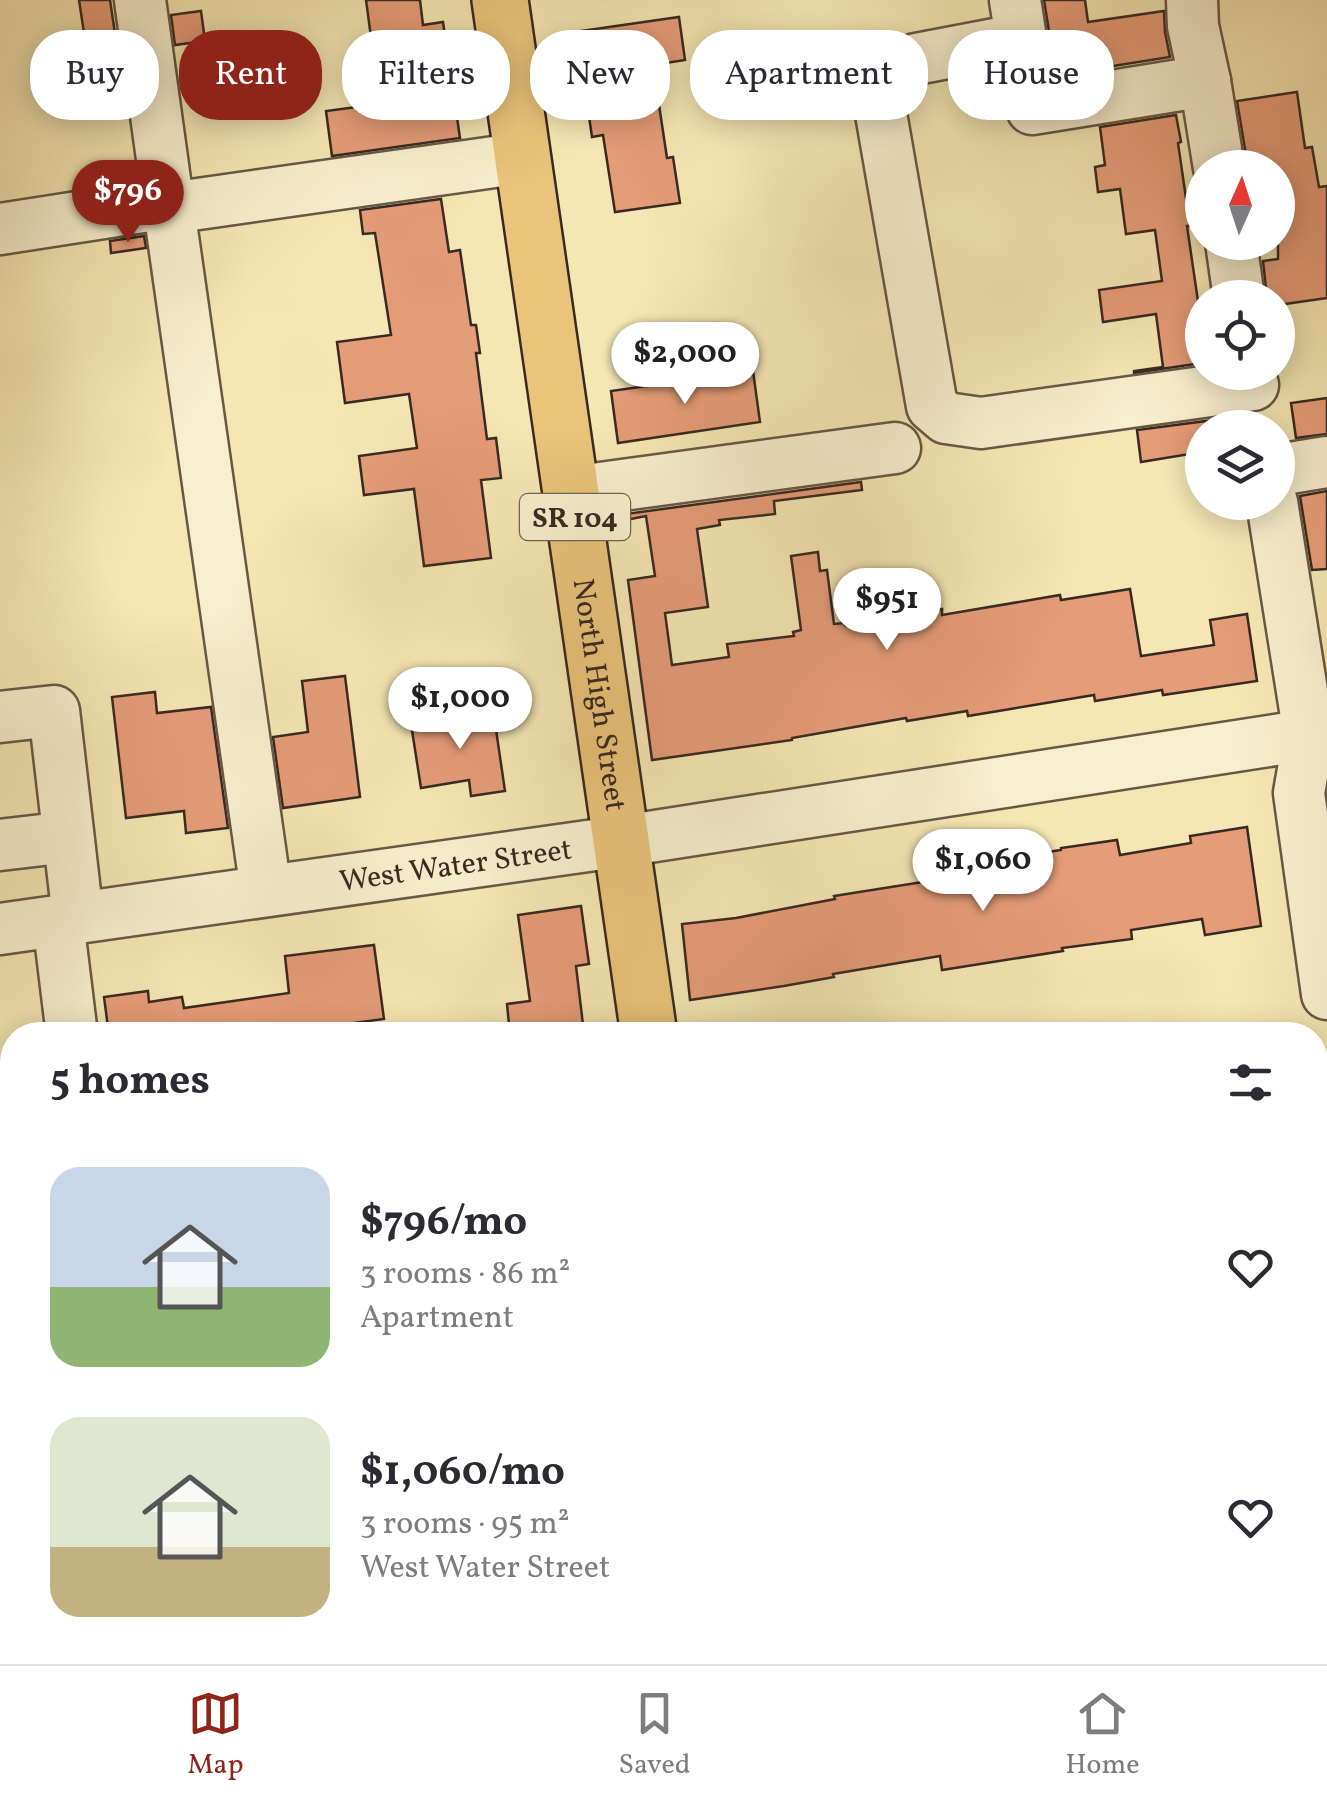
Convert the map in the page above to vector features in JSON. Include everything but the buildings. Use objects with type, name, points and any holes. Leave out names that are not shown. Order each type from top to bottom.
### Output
[{"type":"main road","name":"North High Street","points":[[500,0],[647,1022]]},
{"type":"street","points":[[140,0],[266,891]]},
{"type":"street","points":[[1192,0],[1193,26],[1216,150]]},
{"type":"street","points":[[1205,82],[1032,108],[1018,20],[894,68],[881,88],[880,108],[932,406],[946,418],[981,423],[1255,395]]},
{"type":"street","points":[[0,229],[169,210],[523,158]]},
{"type":"street","points":[[572,492],[895,448]]},
{"type":"street","points":[[1295,467],[1327,462]]},
{"type":"street","points":[[1276,520],[1318,734],[1299,793],[1327,994]]},
{"type":"street","points":[[0,717],[54,710],[68,837],[72,1022]]},
{"type":"street","name":"West Water Street","points":[[0,930],[622,841],[1318,734]]},
{"type":"street","points":[[0,845],[68,837]]}]
